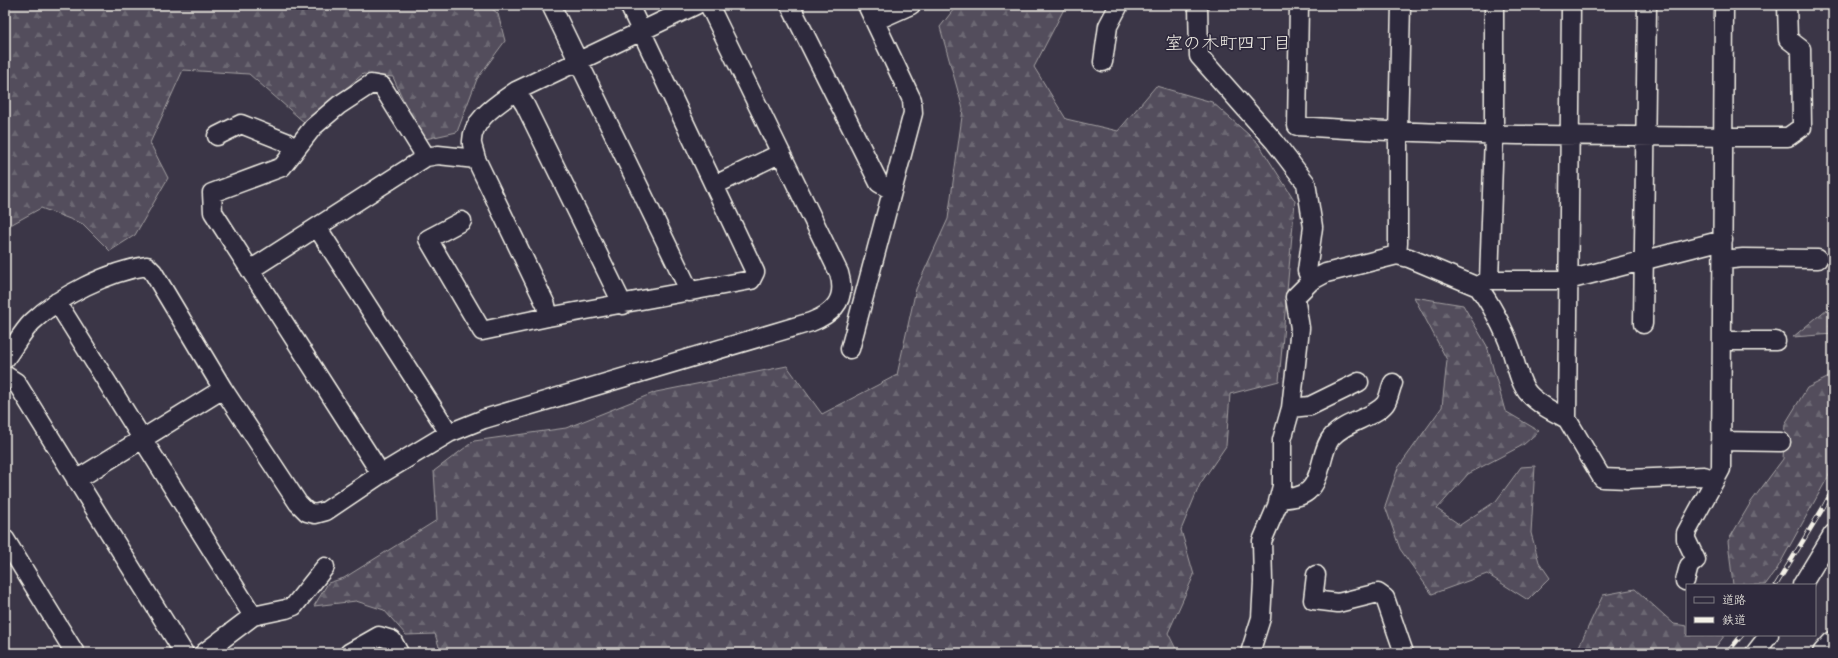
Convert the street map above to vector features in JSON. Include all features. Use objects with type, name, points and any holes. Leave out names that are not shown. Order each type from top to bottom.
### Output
[{"type":"highway","points":[[1824,653],[1833,643]]},
{"type":"street","points":[[551,5],[690,292]]},
{"type":"street","points":[[462,221],[428,239],[482,331],[548,317],[623,305],[751,280],[755,272],[629,5]]},
{"type":"street","points":[[548,317],[546,305],[476,159],[472,144],[476,126],[498,103],[516,91],[696,5]]},
{"type":"street","points":[[5,359],[32,323],[57,302],[86,286],[132,268],[147,266],[153,272],[222,389],[298,503],[307,512],[315,514],[326,511],[381,474],[449,433],[484,419],[811,322],[826,316],[835,306],[840,294],[842,283],[839,273],[709,5]]},
{"type":"street","points":[[790,5],[879,183],[891,190]]},
{"type":"street","points":[[850,349],[891,190],[913,113],[912,100],[867,5]]},
{"type":"street","points":[[875,21],[910,5]]},
{"type":"street","points":[[1103,62],[1108,26],[1119,5]]},
{"type":"street","points":[[1198,5],[1199,56],[1274,141],[1306,182],[1313,227],[1307,271],[1311,282]]},
{"type":"street","points":[[1299,5],[1297,126],[1398,132],[1570,136],[1788,137],[1802,127],[1801,49],[1788,39],[1787,5]]},
{"type":"street","points":[[1397,255],[1401,5]]},
{"type":"street","points":[[1494,5],[1494,134],[1483,283],[1485,296],[1510,346],[1519,374],[1528,394],[1547,409],[1568,419]]},
{"type":"street","points":[[1571,5],[1568,419],[1602,478],[1628,479],[1704,476],[1715,480]]},
{"type":"street","points":[[1643,324],[1648,5]]},
{"type":"street","points":[[1685,580],[1689,566],[1696,560],[1686,538],[1686,533],[1721,469],[1724,5]]},
{"type":"street","points":[[381,474],[213,212],[212,193],[278,169],[313,127],[339,105],[371,84],[382,86],[426,157]]},
{"type":"street","points":[[516,91],[525,105],[623,305]]},
{"type":"street","points":[[217,136],[241,124],[286,142],[296,149]]},
{"type":"street","points":[[715,185],[781,153]]},
{"type":"street","points":[[250,270],[426,157],[438,155],[476,159]]},
{"type":"street","points":[[317,227],[449,433]]},
{"type":"street","points":[[1250,653],[1261,618],[1263,582],[1262,541],[1279,499],[1282,486],[1282,440],[1291,408],[1300,328],[1295,297],[1311,282],[1326,273],[1397,255],[1483,283],[1568,280],[1723,240]]},
{"type":"street","points":[[1723,260],[1743,258],[1818,259]]},
{"type":"street","points":[[840,294],[862,300]]},
{"type":"street","points":[[57,302],[253,616]]},
{"type":"street","points":[[1722,341],[1776,341]]},
{"type":"street","points":[[5,375],[16,382],[184,653]]},
{"type":"street","points":[[1291,408],[1310,406],[1359,382]]},
{"type":"street","points":[[1279,499],[1302,496],[1310,490],[1323,465],[1330,440],[1341,429],[1376,411],[1385,404],[1392,383]]},
{"type":"street","points":[[76,480],[222,389]]},
{"type":"street","points":[[1721,441],[1781,442]]},
{"type":"street","points":[[1803,584],[1833,534]]},
{"type":"street","points":[[5,539],[75,653]]},
{"type":"street","points":[[204,653],[253,616],[294,606],[325,567]]},
{"type":"street","points":[[1316,575],[1313,600],[1338,603],[1378,594],[1385,598],[1404,653]]},
{"type":"street","points":[[348,653],[379,636],[392,640],[399,653]]},
{"type":"street","points":[[1755,653],[1768,636]]},
{"type":"green space","points":[[5,5],[488,5],[498,14],[505,41],[477,79],[457,132],[421,140],[393,77],[363,74],[305,123],[249,74],[183,70],[150,143],[168,178],[135,235],[110,251],[83,224],[41,208],[5,228]]},
{"type":"green space","points":[[957,5],[1061,5],[1064,9],[1034,67],[1066,119],[1118,131],[1156,86],[1212,102],[1258,143],[1295,201],[1279,381],[1230,394],[1226,446],[1200,484],[1181,530],[1194,575],[1168,633],[1178,653],[441,653],[435,634],[406,635],[384,610],[356,601],[314,606],[328,583],[344,578],[437,520],[434,471],[474,441],[566,428],[656,392],[787,366],[822,414],[897,375],[916,289],[948,219],[963,109],[940,27]]},
{"type":"green space","points":[[1414,297],[1463,305],[1487,346],[1505,411],[1539,431],[1523,445],[1468,474],[1437,509],[1460,525],[1496,501],[1521,467],[1535,466],[1531,533],[1539,562],[1550,578],[1528,600],[1487,574],[1432,594],[1400,549],[1385,506],[1398,468],[1442,407],[1447,360]]},
{"type":"green space","points":[[1833,304],[1833,334],[1793,337]]},
{"type":"green space","points":[[1833,375],[1833,468],[1777,569],[1766,584],[1733,584],[1728,541],[1751,502],[1783,459],[1785,424],[1807,388]]},
{"type":"green space","points":[[1635,589],[1674,624],[1686,626],[1686,636],[1724,636],[1711,653],[1576,653],[1603,595]]},
{"type":"railway","points":[[1777,584],[1833,489]]},
{"type":"railway","points":[[1727,653],[1741,636]]},
{"type":"district","name":"室の木町四丁目","points":[[1228,43]]}]
